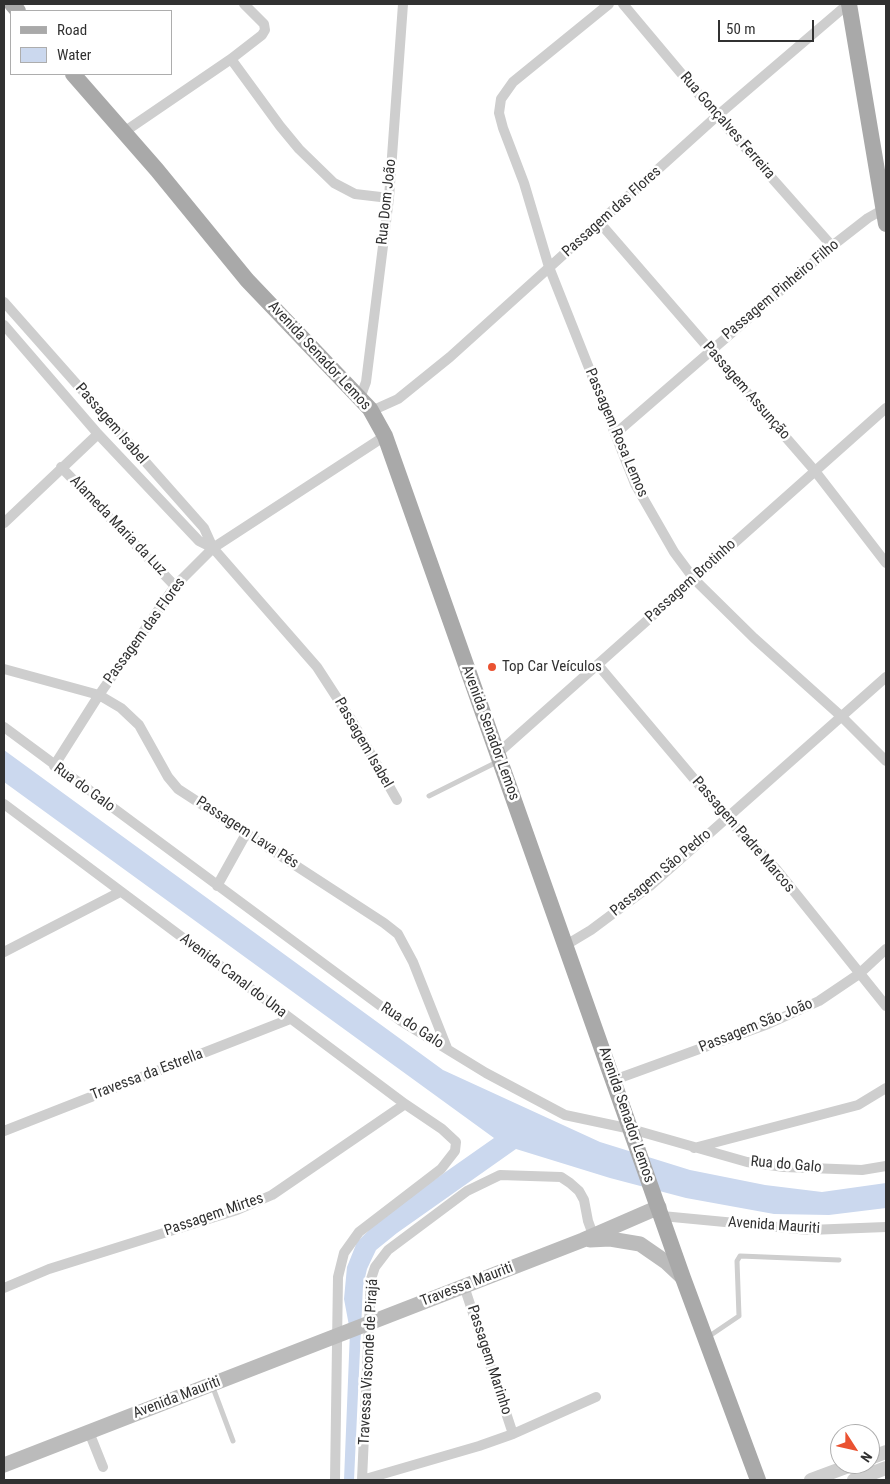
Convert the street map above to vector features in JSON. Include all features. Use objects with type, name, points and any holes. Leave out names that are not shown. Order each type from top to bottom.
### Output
[{"type":"main road","points":[[849,4],[883,188],[885,217]]},
{"type":"main road","name":"Avenida Senador Lemos","points":[[74,75],[124,132],[247,280],[365,403],[384,436],[640,1152],[683,1278],[758,1480]]},
{"type":"main road","name":"Travessa Mauriti","points":[[344,1333],[591,1239],[659,1207]]},
{"type":"main road","name":"Travessa Mauriti","points":[[591,1239],[610,1239],[640,1244],[666,1262],[683,1278]]},
{"type":"main road","name":"Avenida Mauriti","points":[[4,1465],[344,1333]]},
{"type":"street","points":[[124,132],[232,59],[262,35],[265,30],[263,23],[244,4]]},
{"type":"street","name":"Rua Dom João","points":[[365,403],[389,198],[403,4]]},
{"type":"street","name":"Passagem Rosa Lemos","points":[[609,4],[513,82],[501,98],[499,113],[524,182],[549,267],[636,484],[674,552],[694,579],[754,638],[842,717],[886,762]]},
{"type":"street","name":"Rua Gonçalves Ferreira","points":[[623,4],[717,116],[832,246]]},
{"type":"street","name":"Passagem das Flores","points":[[365,403],[388,404],[408,392],[600,223],[717,116],[849,4]]},
{"type":"street","points":[[232,59],[280,126],[299,149],[334,183],[355,194],[389,198]]},
{"type":"street","name":"Passagem Pinheiro Filho","points":[[615,434],[832,246],[868,218],[885,217]]},
{"type":"street","name":"Passagem Assunção","points":[[600,223],[815,471],[886,563]]},
{"type":"street","name":"Passagem Isabel","points":[[4,302],[204,528],[213,548],[317,667],[352,721],[397,800]]},
{"type":"street","name":"Passagem Isabel","points":[[4,325],[98,434],[199,541],[213,548]]},
{"type":"street","name":"Passagem Brotinho","points":[[498,757],[598,665],[886,408]]},
{"type":"street","points":[[4,523],[98,434]]},
{"type":"street","name":"Passagem das Flores","points":[[54,766],[99,694],[176,586],[213,548],[384,436]]},
{"type":"street","name":"Alameda Maria da Luz","points":[[61,467],[176,586]]},
{"type":"street","name":"Passagem Padre Marcos","points":[[598,665],[727,818],[776,869],[886,1006]]},
{"type":"street","name":"Passagem Lava Pés","points":[[4,669],[99,694],[121,708],[139,725],[168,777],[178,789],[384,922],[398,934],[413,962],[446,1048]]},
{"type":"street","name":"Passagem São Pedro","points":[[566,945],[591,930],[650,886],[886,677]]},
{"type":"street","name":"Rua do Galo","points":[[4,727],[54,766],[401,1021],[486,1073],[564,1115],[631,1129],[692,1148],[747,1162],[784,1167],[862,1170],[886,1166]]},
{"type":"street","name":"Avenida Canal do Una","points":[[4,804],[290,1019],[451,1136],[456,1142],[455,1151]]},
{"type":"street","points":[[217,886],[246,832]]},
{"type":"street","points":[[4,952],[120,892]]},
{"type":"street","name":"Passagem São João","points":[[614,1080],[768,1024],[819,1001],[882,960],[886,949]]},
{"type":"street","name":"Travessa da Estrella","points":[[4,1131],[290,1019]]},
{"type":"street","points":[[692,1148],[858,1105],[886,1088]]},
{"type":"street","name":"Passagem Mirtes","points":[[4,1288],[49,1269],[237,1210],[272,1195],[405,1104]]},
{"type":"street","name":"Travessa Visconde de Pirajá","points":[[335,1480],[344,1333],[338,1278],[344,1253],[359,1232],[441,1168],[455,1151]]},
{"type":"street","name":"Travessa Visconde de Pirajá","points":[[362,1480],[371,1280],[380,1258],[467,1191],[500,1175],[514,1174],[561,1178],[579,1191],[591,1239]]},
{"type":"street","name":"Avenida Mauriti","points":[[659,1207],[809,1230],[886,1227]]},
{"type":"street","name":"Passagem Marinho","points":[[464,1286],[513,1434]]},
{"type":"street","name":"Passagem Marinho","points":[[362,1480],[479,1446],[513,1434],[596,1397]]},
{"type":"street","points":[[89,1432],[103,1467]]},
{"type":"street","points":[[854,1480],[886,1468]]},
{"type":"street","points":[[811,1480],[830,1473]]},
{"type":"lane","points":[[428,796],[498,757]]},
{"type":"lane","points":[[705,1339],[739,1316],[737,1261],[740,1256],[838,1260]]},
{"type":"lane","points":[[212,1384],[233,1441]]},
{"type":"water","points":[[4,750],[443,1070],[600,1142],[690,1170],[765,1185],[822,1192],[886,1183],[886,1208],[829,1215],[774,1214],[686,1198],[610,1178],[516,1149],[397,1233],[376,1250],[367,1269],[363,1286],[354,1480],[344,1480],[350,1331],[344,1299],[347,1267],[357,1242],[371,1228],[427,1185],[494,1138],[4,782]]},
{"type":"place","name":"Top Car Veículos","points":[[492,667]]}]
